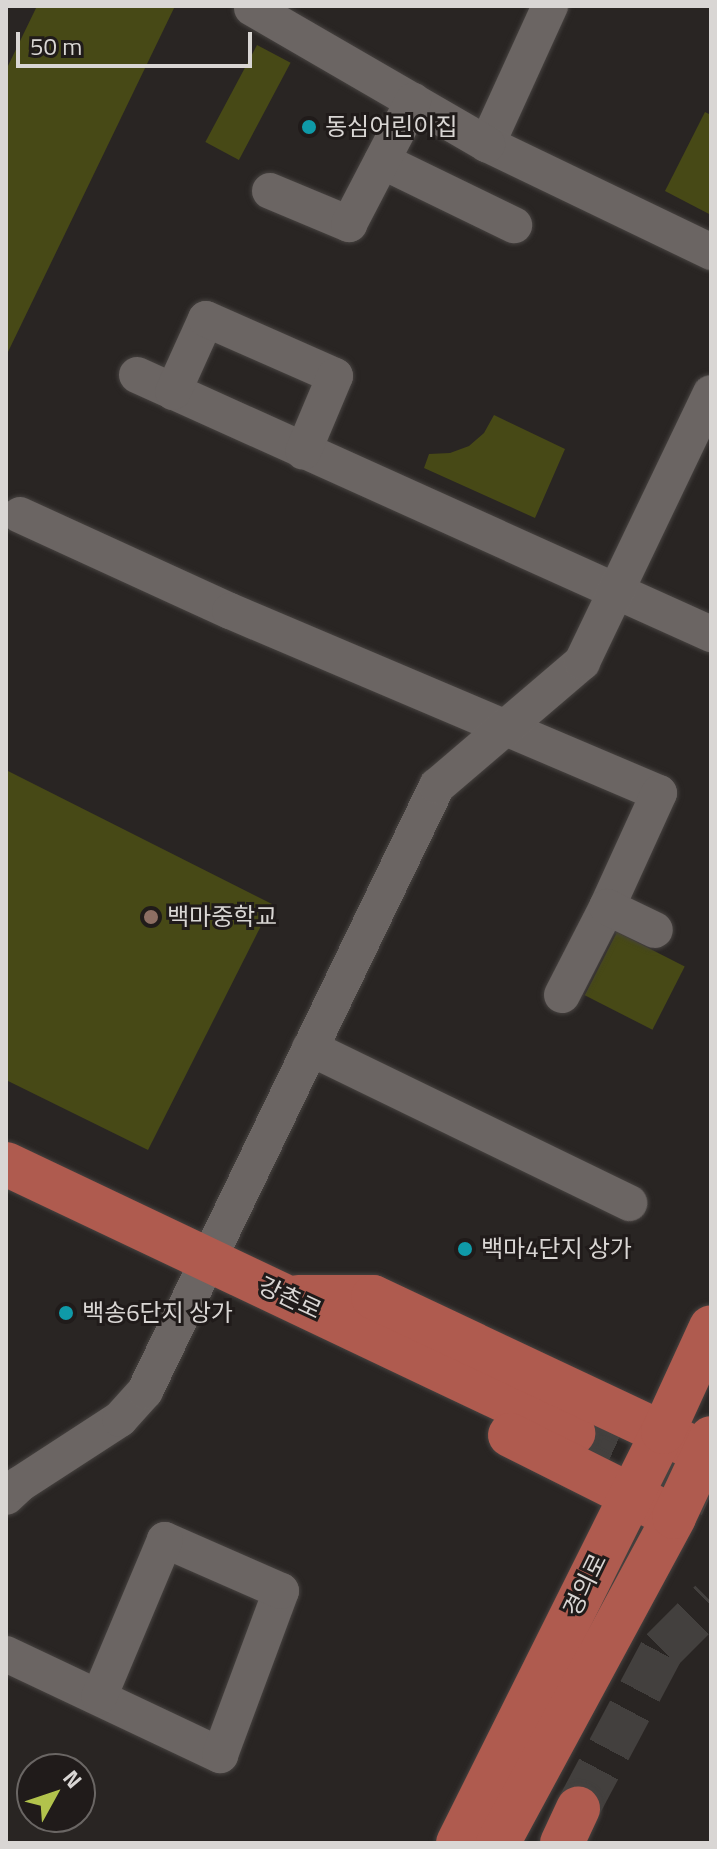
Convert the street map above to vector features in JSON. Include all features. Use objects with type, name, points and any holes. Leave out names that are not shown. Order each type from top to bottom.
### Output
[{"type":"main road","name":"강촌로","points":[[6,1164],[573,1433]]},
{"type":"main road","points":[[287,1297],[373,1297],[663,1432],[708,1445]]},
{"type":"main road","points":[[287,1297],[335,1349],[674,1517]]},
{"type":"main road","name":"경의로","points":[[458,1843],[663,1432],[711,1327]]},
{"type":"main road","name":"경의로","points":[[498,1843],[674,1517],[708,1445]]},
{"type":"lane","points":[[487,144],[550,6]]},
{"type":"lane","points":[[252,8],[487,144],[711,252]]},
{"type":"lane","points":[[270,191],[349,224],[413,101]]},
{"type":"lane","points":[[382,161],[514,225]]},
{"type":"lane","points":[[173,392],[206,319],[335,376],[303,452]]},
{"type":"lane","points":[[137,375],[711,634]]},
{"type":"lane","points":[[6,1497],[20,1468],[120,1419],[145,1391],[437,786],[582,662],[711,393]]},
{"type":"lane","points":[[20,515],[230,611],[659,793],[607,907],[562,995]]},
{"type":"lane","points":[[607,907],[655,930]]},
{"type":"lane","points":[[310,1048],[629,1203]]},
{"type":"lane","points":[[6,1654],[220,1755],[281,1591],[165,1540],[99,1697]]},
{"type":"shaded area","points":[[37,6],[175,6],[6,356],[6,70]]},
{"type":"shaded area","points":[[257,45],[291,63],[239,160],[205,142]]},
{"type":"shaded area","points":[[705,112],[711,115],[711,215],[665,191]]},
{"type":"shaded area","points":[[494,415],[565,449],[535,518],[424,468],[429,454],[450,453],[469,446],[484,433]]},
{"type":"shaded area","points":[[6,770],[272,904],[148,1150],[6,1080]]},
{"type":"shaded area","points":[[617,932],[685,967],[652,1030],[585,995]]},
{"type":"tunnel","points":[[573,1433],[711,1495]]},
{"type":"tunnel","points":[[578,1808],[662,1650],[711,1601]]},
{"type":"place","name":"동심어린이집","points":[[309,127]]},
{"type":"place","name":"백마중학교","points":[[151,917]]},
{"type":"place","name":"백마4단지 상가","points":[[465,1249]]},
{"type":"place","name":"백송6단지 상가","points":[[66,1313]]}]
